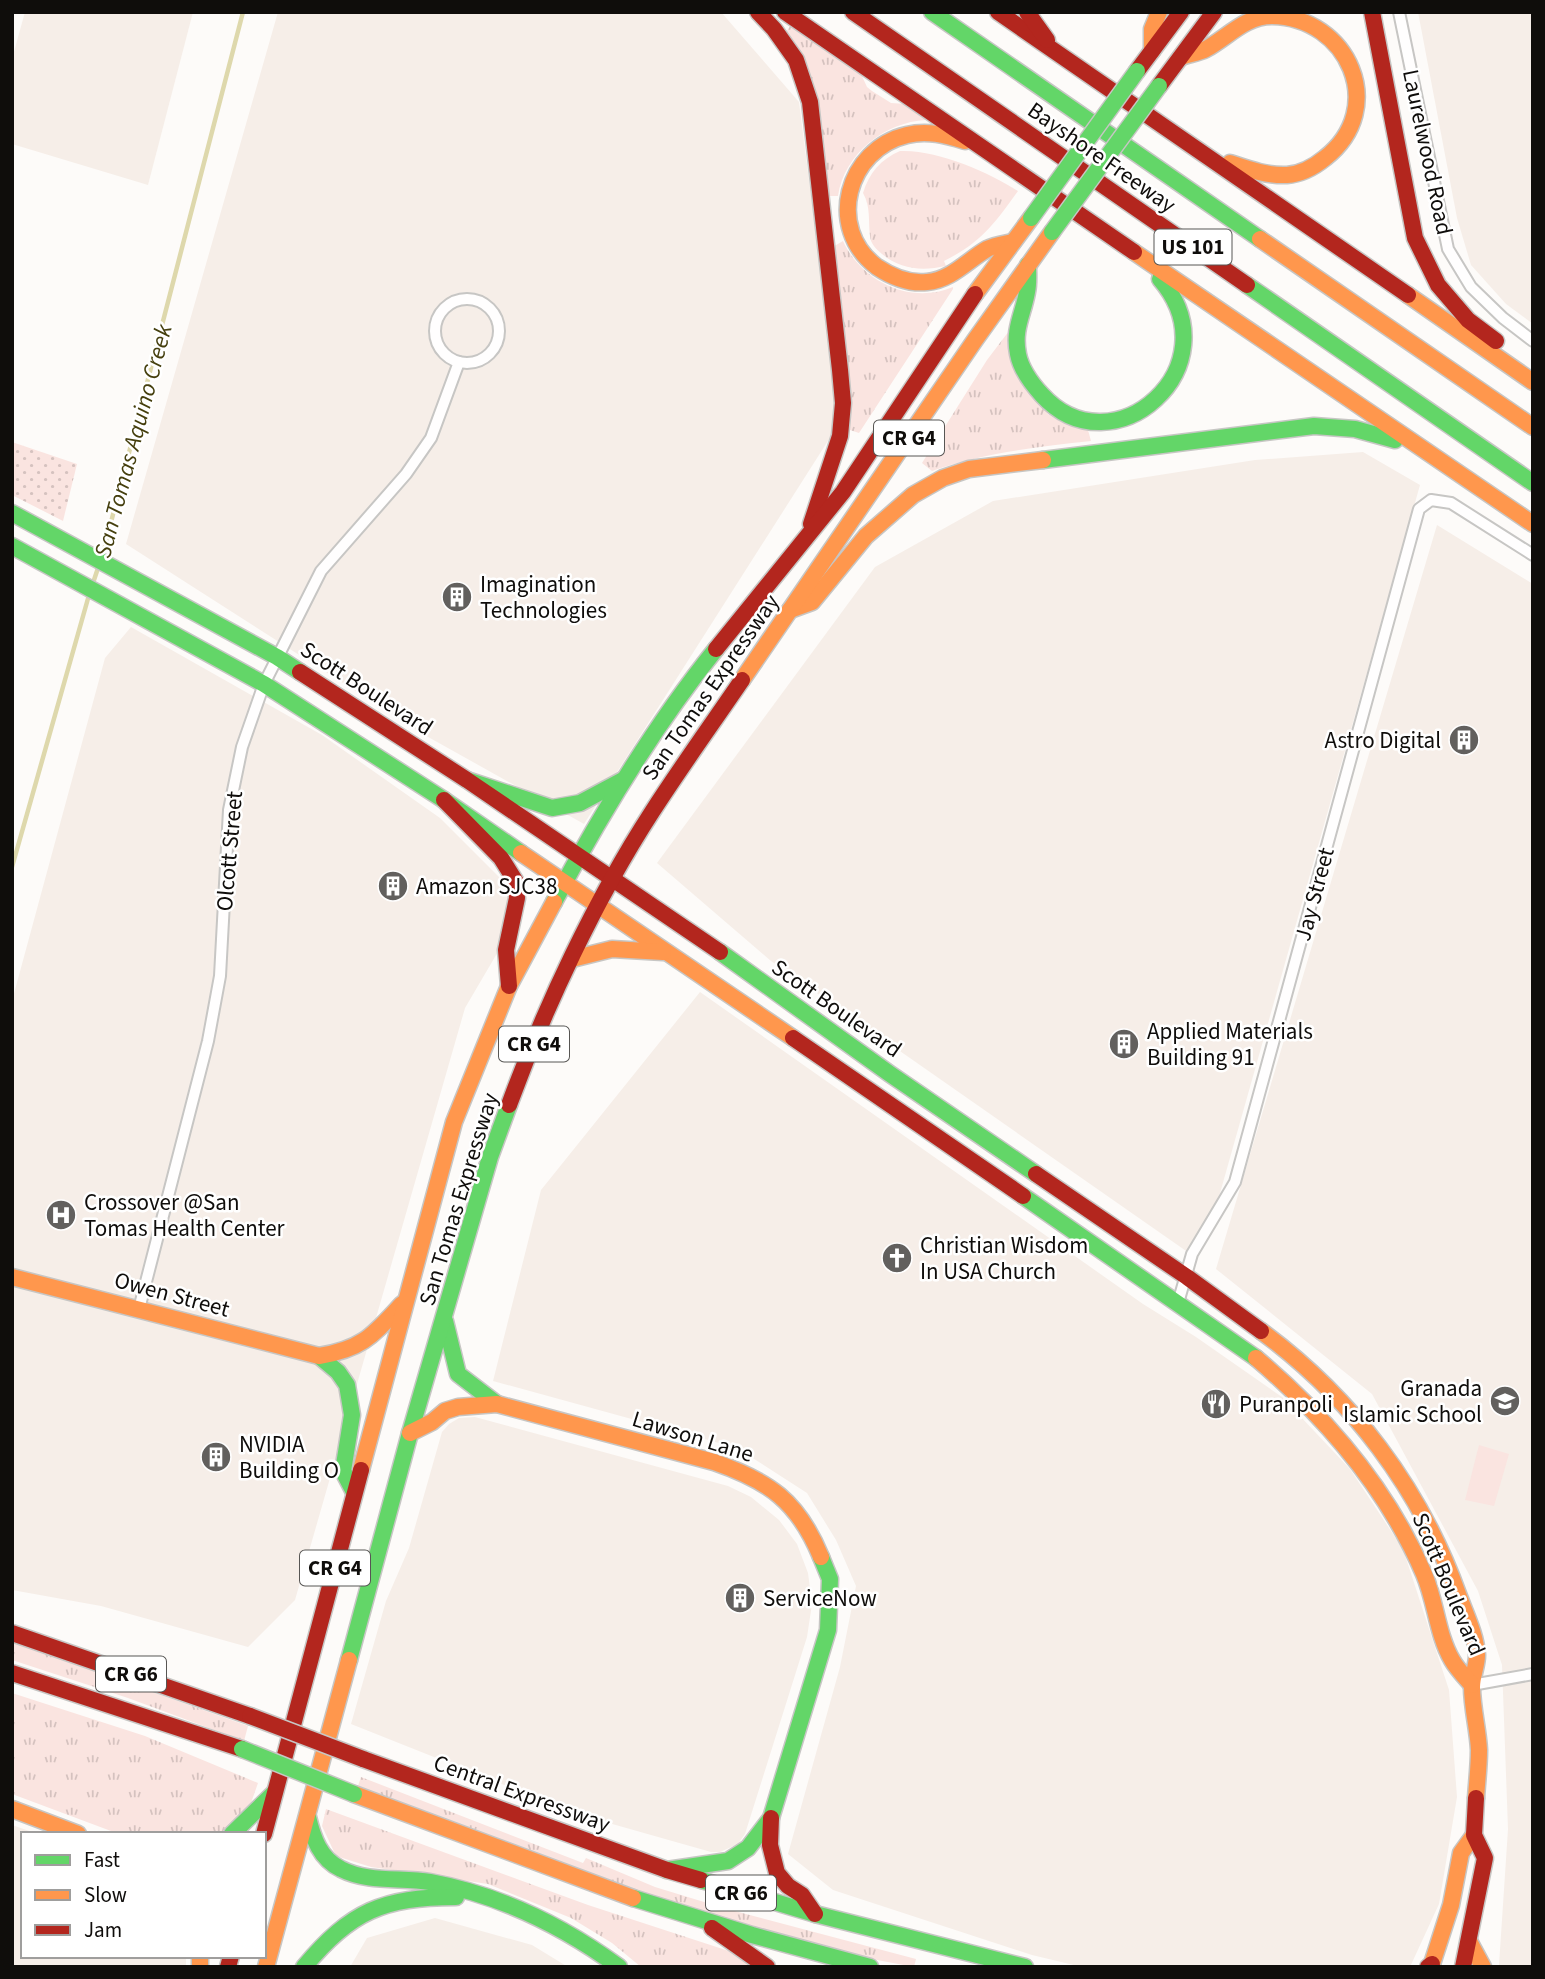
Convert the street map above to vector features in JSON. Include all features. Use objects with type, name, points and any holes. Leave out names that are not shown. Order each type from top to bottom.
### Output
[{"type":"main road","points":[[758,12],[796,60],[810,102],[844,403],[834,459],[804,543]]},
{"type":"main road","points":[[785,12],[1140,258],[1533,524]]},
{"type":"main road","name":"Bayshore Freeway","points":[[853,12],[1533,483]]},
{"type":"main road","name":"Bayshore Freeway","points":[[932,12],[1533,427]]},
{"type":"main road","points":[[998,12],[1533,382]]},
{"type":"main road","points":[[1027,12],[1059,54]]},
{"type":"main road","points":[[1152,51],[1152,29],[1159,12]]},
{"type":"main road","name":"CR G4","points":[[1152,51],[1181,12]]},
{"type":"main road","name":"CR G4","points":[[1181,57],[1214,12]]},
{"type":"main road","points":[[1372,12],[1415,239],[1438,285],[1468,320],[1533,369]]},
{"type":"main road","points":[[1181,57],[1206,49],[1242,23],[1271,16],[1289,17],[1315,26],[1338,44],[1347,56],[1356,82],[1354,115],[1347,134],[1332,153],[1296,174],[1253,171],[1194,146]]},
{"type":"main road","name":"San Tomas Expressway","points":[[265,1832],[454,1122],[509,986],[579,855],[623,780],[696,674],[843,492],[959,316],[1152,51]]},
{"type":"main road","name":"San Tomas Expressway","points":[[266,1967],[410,1433],[495,1144],[522,1073],[572,959],[612,879],[651,813],[1028,264],[1181,57]]},
{"type":"main road","points":[[980,145],[924,133],[887,141],[871,152],[853,179],[847,213],[852,233],[864,255],[876,267],[891,276],[913,282],[941,279],[990,247],[1013,242]]},
{"type":"main road","points":[[1028,264],[1027,293],[1019,318],[1017,340],[1025,373],[1037,391],[1056,409],[1072,416],[1107,422],[1133,415],[1150,406],[1175,378],[1182,358],[1184,327],[1178,303],[1167,286],[1140,258]]},
{"type":"main road","points":[[790,610],[812,602],[866,536],[912,495],[943,478],[969,469],[1314,426],[1341,426],[1370,431],[1402,443],[1448,468]]},
{"type":"main road","name":"Scott Boulevard","points":[[12,513],[277,657],[467,780],[715,948],[960,1122],[1187,1277],[1287,1350],[1319,1378],[1383,1450],[1412,1495],[1447,1563],[1469,1624],[1476,1655],[1472,1685],[1479,1751],[1474,1835],[1485,1858],[1462,1967]]},
{"type":"main road","name":"Scott Boulevard","points":[[12,546],[264,684],[444,800],[663,952],[831,1063],[1255,1357],[1293,1388],[1331,1426],[1362,1463],[1382,1493],[1408,1539],[1425,1577],[1452,1660],[1472,1685]]},
{"type":"main road","points":[[467,780],[552,808],[561,808],[579,804],[591,795],[623,780]]},
{"type":"main road","points":[[444,800],[501,858],[516,882],[517,898],[506,950],[509,986]]},
{"type":"main road","points":[[572,959],[612,949],[663,952]]},
{"type":"main road","name":"Owen Street","points":[[12,1277],[319,1356]]},
{"type":"main road","points":[[319,1356],[340,1354],[362,1345],[404,1302]]},
{"type":"main road","points":[[444,1318],[458,1374],[497,1404]]},
{"type":"main road","points":[[319,1356],[338,1372],[347,1385],[352,1415],[343,1471],[354,1492]]},
{"type":"main road","points":[[410,1433],[432,1422],[444,1411],[458,1407],[497,1404]]},
{"type":"main road","name":"Lawson Lane","points":[[497,1404],[714,1462],[748,1474],[775,1491],[796,1511],[811,1532],[830,1579],[828,1630],[771,1818]]},
{"type":"main road","name":"Central Expressway","points":[[12,1633],[250,1716],[667,1870],[815,1914],[1025,1967]]},
{"type":"main road","name":"CR G6","points":[[12,1673],[242,1749],[559,1872],[703,1921],[870,1967]]},
{"type":"main road","points":[[234,1832],[276,1791]]},
{"type":"main road","points":[[12,1809],[73,1832]]},
{"type":"main road","points":[[307,1812],[313,1841],[320,1853],[342,1870],[454,1886],[492,1899],[544,1920],[598,1950],[619,1967]]},
{"type":"main road","points":[[667,1870],[731,1862],[755,1841],[771,1818]]},
{"type":"main road","points":[[771,1818],[770,1845],[777,1873],[788,1886],[802,1895],[815,1914]]},
{"type":"main road","name":"Scott Boulevard","points":[[1431,1966],[1451,1905],[1461,1853],[1474,1835]]},
{"type":"main road","points":[[304,1967],[324,1942],[350,1919],[392,1901],[428,1896],[492,1899]]},
{"type":"main road","points":[[703,1921],[723,1938],[767,1967]]},
{"type":"main road","points":[[1469,1941],[1483,1967]]},
{"type":"street","name":"Laurelwood Road","points":[[1399,12],[1448,249],[1471,287],[1503,318],[1533,341]]},
{"type":"street","points":[[457,301],[478,301],[494,314],[498,324],[495,345],[489,354],[470,363],[459,362],[450,358],[437,342],[436,322],[440,313],[457,301]]},
{"type":"street","name":"Olcott Street","points":[[139,1309],[209,1036],[220,976],[229,810],[243,747],[264,684],[321,571],[406,474],[431,438],[459,362]]},
{"type":"street","name":"Jay Street","points":[[1178,1303],[1192,1254],[1214,1220],[1235,1182],[1239,1169],[1419,509],[1431,500],[1451,503],[1533,555]]},
{"type":"street","points":[[1472,1685],[1533,1674]]},
{"type":"shaded area","points":[[25,12],[193,12],[148,185],[12,144],[12,59]]},
{"type":"shaded area","points":[[278,12],[721,12],[799,102],[840,422],[584,824],[421,733],[126,544]]},
{"type":"shaded area","points":[[1418,12],[1533,12],[1533,324],[1506,304],[1471,265],[1457,218]]},
{"type":"shaded area","points":[[1363,452],[1420,485],[1213,1218],[1189,1253],[771,961],[657,863],[875,567],[993,501],[1255,460]]},
{"type":"shaded area","points":[[1437,525],[1533,584],[1533,1967],[1499,1965],[1508,1829],[1502,1665],[1478,1591],[1372,1394],[1216,1269]]},
{"type":"shaded area","points":[[131,627],[322,735],[440,818],[526,904],[465,1008],[295,1600],[248,1647],[101,1606],[12,1590],[12,1001],[105,658]]},
{"type":"shaded area","points":[[700,992],[1143,1304],[1282,1397],[1350,1469],[1403,1549],[1449,1690],[1457,1797],[1439,1904],[1410,1967],[1082,1967],[1032,1955],[833,1890],[788,1854],[840,1667],[856,1586],[836,1540],[807,1493],[737,1448],[493,1381],[541,1190]]},
{"type":"shaded area","name":"ServiceNow","points":[[475,1417],[728,1486],[751,1497],[779,1520],[797,1544],[808,1573],[812,1604],[807,1637],[745,1834],[738,1844],[720,1852],[711,1852],[577,1814],[351,1724],[386,1601],[409,1548],[442,1432],[459,1418]]},
{"type":"shaded area","points":[[12,1825],[32,1832],[21,1832],[21,1958],[186,1958],[186,1967],[12,1967]]},
{"type":"shaded area","points":[[435,1918],[532,1945],[568,1967],[350,1967],[367,1938]]},
{"type":"green space","points":[[791,25],[861,74],[872,91],[891,103],[906,104],[926,120],[896,127],[869,143],[849,167],[838,196],[830,196],[783,36]]},
{"type":"green space","points":[[900,151],[930,154],[962,163],[1018,191],[978,239],[944,261],[946,266],[921,269],[905,266],[889,259],[872,244],[868,209],[863,193],[877,168]]},
{"type":"green space","points":[[843,241],[862,268],[889,286],[921,293],[953,287],[859,433],[847,429],[831,248]]},
{"type":"green space","points":[[1009,331],[1048,414],[1061,422],[1088,430],[1091,441],[990,455],[932,471],[922,463],[987,360]]},
{"type":"green space","points":[[12,442],[77,464],[63,521],[12,495]]},
{"type":"green space","points":[[1479,1445],[1509,1454],[1494,1506],[1465,1500]]},
{"type":"green space","points":[[12,1642],[248,1726],[244,1741],[128,1698],[12,1660]]},
{"type":"green space","points":[[12,1693],[145,1736],[258,1783],[251,1803],[222,1832],[114,1832],[12,1794]]},
{"type":"green space","points":[[361,1777],[583,1863],[586,1858],[655,1887],[916,1959],[914,1967],[872,1959],[752,1926],[600,1879],[358,1786]]},
{"type":"green space","points":[[326,1809],[588,1905],[738,1954],[757,1967],[641,1967],[612,1943],[571,1918],[488,1884],[371,1867],[336,1856],[322,1826]]},
{"type":"waterway","name":"San Tomas Aquino Creek","points":[[102,557],[243,12]]},
{"type":"waterway","name":"San Tomas Aquino Creek","points":[[93,583],[99,565]]},
{"type":"waterway","name":"San Tomas Aquino Creek","points":[[12,867],[89,595]]},
{"type":"traffic: fast","points":[[932,12],[1260,239]]},
{"type":"traffic: fast","points":[[1031,218],[1137,71]]},
{"type":"traffic: fast","points":[[1052,232],[1159,86]]},
{"type":"traffic: fast","points":[[1028,265],[1028,289],[1017,337],[1021,365],[1042,395],[1071,416],[1101,422],[1130,416],[1156,399],[1174,375],[1183,345],[1179,312],[1160,279]]},
{"type":"traffic: fast","points":[[1247,285],[1533,483]]},
{"type":"traffic: fast","points":[[1043,460],[1314,426],[1355,429],[1395,440]]},
{"type":"traffic: fast","points":[[12,513],[300,672]]},
{"type":"traffic: fast","points":[[12,546],[264,684],[521,853]]},
{"type":"traffic: fast","points":[[554,902],[629,772],[716,649]]},
{"type":"traffic: fast","points":[[467,780],[552,808],[580,803],[623,780]]},
{"type":"traffic: fast","points":[[720,952],[890,1074],[1036,1174]]},
{"type":"traffic: fast","points":[[349,1660],[410,1433],[490,1157],[509,1105]]},
{"type":"traffic: fast","points":[[1023,1196],[1256,1358]]},
{"type":"traffic: fast","points":[[445,1321],[458,1374],[497,1404]]},
{"type":"traffic: fast","points":[[319,1356],[338,1372],[347,1385],[352,1415],[343,1471],[354,1492]]},
{"type":"traffic: fast","points":[[667,1870],[728,1861],[748,1848],[771,1818],[828,1630],[830,1579],[821,1557]]},
{"type":"traffic: fast","points":[[242,1749],[354,1794]]},
{"type":"traffic: fast","points":[[234,1832],[275,1792]]},
{"type":"traffic: fast","points":[[308,1817],[315,1840],[323,1854],[341,1869],[373,1878],[430,1882],[481,1895],[530,1914],[576,1938],[619,1967]]},
{"type":"traffic: fast","points":[[701,1880],[815,1914],[1025,1967]]},
{"type":"traffic: fast","points":[[304,1967],[337,1932],[370,1911],[408,1900],[456,1897]]},
{"type":"traffic: fast","points":[[633,1898],[752,1935],[870,1967]]},
{"type":"traffic: slow","points":[[1152,51],[1152,29],[1159,12]]},
{"type":"traffic: slow","points":[[1181,57],[1206,49],[1253,19],[1272,16],[1299,20],[1321,32],[1339,48],[1351,69],[1356,91],[1354,115],[1344,138],[1325,158],[1307,170],[1287,175],[1265,173],[1230,163]]},
{"type":"traffic: slow","points":[[965,141],[922,133],[886,143],[870,156],[857,173],[850,192],[848,212],[851,232],[861,251],[877,267],[901,279],[914,282],[944,278],[987,249],[1013,242]]},
{"type":"traffic: slow","points":[[975,294],[1031,218]]},
{"type":"traffic: slow","points":[[742,680],[1052,232]]},
{"type":"traffic: slow","points":[[1260,239],[1533,427]]},
{"type":"traffic: slow","points":[[1134,252],[1533,524]]},
{"type":"traffic: slow","points":[[1408,295],[1533,382]]},
{"type":"traffic: slow","points":[[790,610],[812,602],[866,536],[913,495],[943,478],[969,469],[1043,460]]},
{"type":"traffic: slow","points":[[521,853],[793,1038]]},
{"type":"traffic: slow","points":[[361,1470],[454,1122],[509,986],[554,902]]},
{"type":"traffic: slow","points":[[572,959],[612,949],[663,952]]},
{"type":"traffic: slow","points":[[12,1277],[319,1356],[357,1345],[402,1304]]},
{"type":"traffic: slow","points":[[1261,1331],[1325,1385],[1379,1448],[1403,1482],[1442,1555],[1470,1624],[1476,1647],[1477,1659],[1472,1687],[1479,1750],[1476,1798]]},
{"type":"traffic: slow","points":[[1256,1358],[1331,1430],[1353,1456],[1392,1512],[1424,1574],[1447,1650],[1456,1667],[1472,1685]]},
{"type":"traffic: slow","points":[[410,1433],[432,1422],[445,1411],[458,1407],[497,1404],[714,1462],[751,1477],[780,1496],[802,1521],[821,1557]]},
{"type":"traffic: slow","points":[[266,1967],[349,1660]]},
{"type":"traffic: slow","points":[[354,1794],[633,1898]]},
{"type":"traffic: slow","points":[[12,1809],[73,1832]]},
{"type":"traffic: slow","points":[[1431,1967],[1451,1905],[1461,1853],[1474,1835]]},
{"type":"traffic: slow","points":[[1469,1941],[1483,1967]]},
{"type":"traffic: slow","points":[[200,1958],[200,1967]]},
{"type":"traffic: jam","points":[[758,12],[796,60],[810,102],[840,370],[843,403],[840,436],[811,524]]},
{"type":"traffic: jam","points":[[785,12],[1134,252]]},
{"type":"traffic: jam","points":[[853,12],[1247,285]]},
{"type":"traffic: jam","points":[[998,12],[1408,295]]},
{"type":"traffic: jam","points":[[1027,12],[1047,40]]},
{"type":"traffic: jam","points":[[1137,71],[1181,12]]},
{"type":"traffic: jam","points":[[1159,86],[1214,12]]},
{"type":"traffic: jam","points":[[1372,12],[1415,238],[1438,285],[1468,320],[1496,341]]},
{"type":"traffic: jam","points":[[716,649],[843,492],[975,294]]},
{"type":"traffic: jam","points":[[300,672],[467,780],[720,952]]},
{"type":"traffic: jam","points":[[509,1105],[555,992],[611,881],[652,812],[742,680]]},
{"type":"traffic: jam","points":[[444,800],[501,858],[516,882],[517,898],[506,950],[509,986]]},
{"type":"traffic: jam","points":[[793,1038],[1023,1196]]},
{"type":"traffic: jam","points":[[1036,1174],[1261,1331]]},
{"type":"traffic: jam","points":[[265,1832],[361,1470]]},
{"type":"traffic: jam","points":[[12,1633],[250,1716]]},
{"type":"traffic: jam","points":[[12,1673],[242,1749]]},
{"type":"traffic: jam","points":[[250,1716],[363,1759]]},
{"type":"traffic: jam","points":[[363,1759],[701,1880]]},
{"type":"traffic: jam","points":[[1463,1967],[1485,1858],[1474,1835],[1476,1798]]},
{"type":"traffic: jam","points":[[771,1818],[770,1845],[777,1873],[788,1886],[802,1895],[815,1914]]},
{"type":"traffic: jam","points":[[712,1928],[767,1967]]},
{"type":"traffic: jam","points":[[228,1967],[230,1958]]},
{"type":"traffic: jam","points":[[1428,1967],[1432,1964]]},
{"type":"place","name":"Imagination Technologies","points":[[457,597]]},
{"type":"place","name":"Astro Digital","points":[[1464,740]]},
{"type":"place","name":"Amazon SJC38","points":[[393,886]]},
{"type":"place","name":"Applied Materials Building 91","points":[[1124,1044]]},
{"type":"place","name":"Crossover @San Tomas Health Center","points":[[61,1215]]},
{"type":"place","name":"Christian Wisdom In USA Church","points":[[897,1258]]},
{"type":"place","name":"Granada Islamic School","points":[[1505,1401]]},
{"type":"place","name":"Puranpoli","points":[[1216,1404]]},
{"type":"place","name":"NVIDIA Building O","points":[[216,1457]]},
{"type":"place","name":"ServiceNow","points":[[740,1598]]}]
